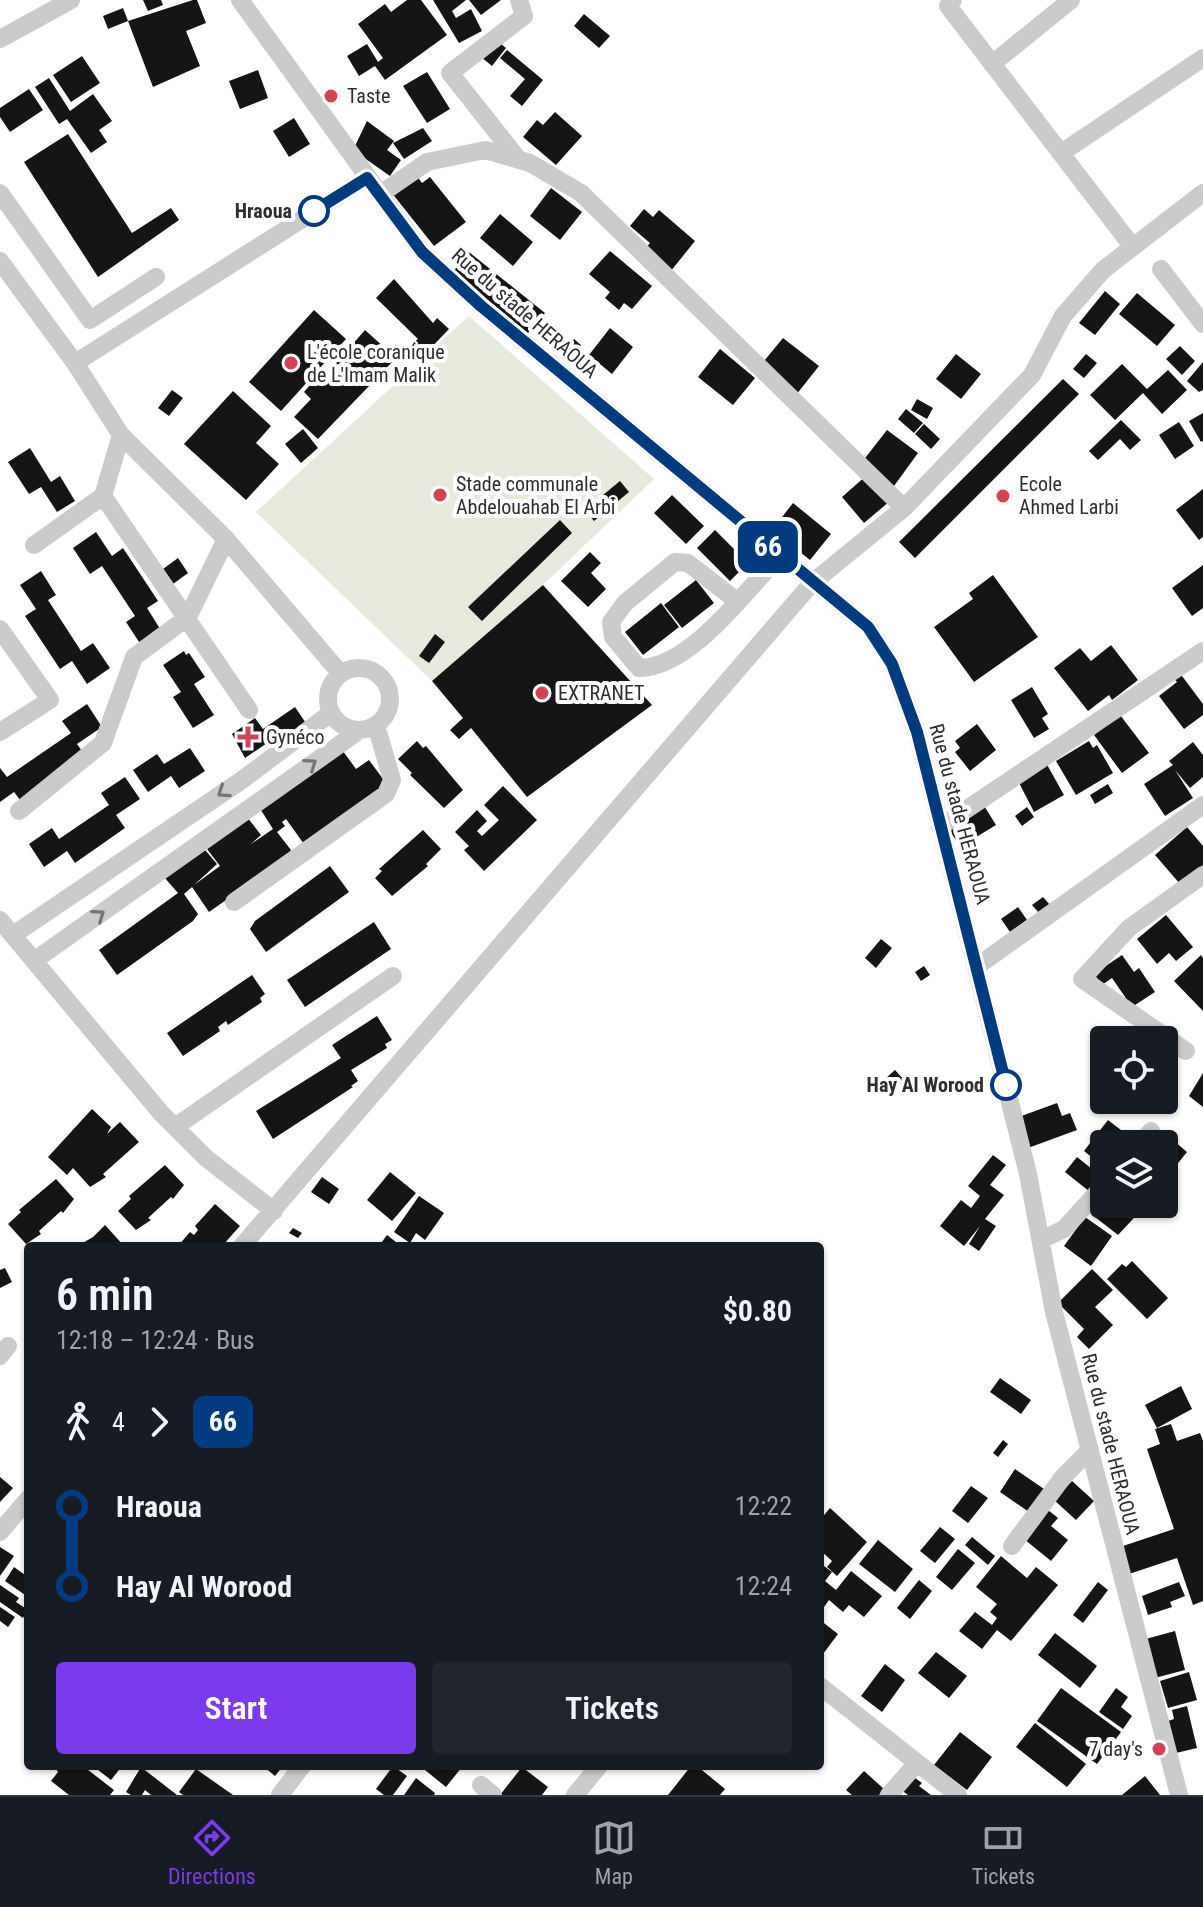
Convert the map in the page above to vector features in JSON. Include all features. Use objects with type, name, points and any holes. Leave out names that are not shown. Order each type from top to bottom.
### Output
[{"type":"street","points":[[0,39],[71,0]]},
{"type":"street","name":"Rue du stade HERAOUA","points":[[240,0],[422,252],[481,306],[868,627],[892,664],[917,732],[1041,1240],[1054,1312],[1179,1795]]},
{"type":"street","points":[[518,159],[450,73],[524,16],[519,0]]},
{"type":"street","points":[[953,0],[948,6],[1132,246]]},
{"type":"street","points":[[992,64],[1071,0]]},
{"type":"street","points":[[1061,153],[1203,58]]},
{"type":"street","points":[[379,195],[427,162],[485,150],[518,159],[581,193],[904,508]]},
{"type":"street","points":[[75,363],[367,178]]},
{"type":"street","points":[[0,193],[90,320],[156,277]]},
{"type":"street","points":[[252,1242],[274,1211],[812,583],[904,508],[1032,375],[1063,316],[1103,270],[1203,193]]},
{"type":"street","points":[[1,263],[75,363],[121,435],[226,539],[341,674]]},
{"type":"street","points":[[1161,269],[1203,324]]},
{"type":"street","points":[[34,545],[103,496],[121,435]]},
{"type":"street","points":[[103,496],[249,710]]},
{"type":"street","points":[[19,811],[103,743],[134,657],[188,617],[226,539]]},
{"type":"street","points":[[737,601],[688,563],[675,562],[625,603],[611,622],[613,637],[639,668],[667,663],[704,637],[779,556]]},
{"type":"street","points":[[0,629],[50,700],[0,732]]},
{"type":"street","points":[[940,827],[1203,651]]},
{"type":"street","points":[[35,960],[368,727],[389,703],[381,678],[358,668],[341,674],[330,687],[331,713],[343,726],[368,727]]},
{"type":"street","points":[[13,935],[242,780],[331,713]]},
{"type":"street","points":[[234,902],[386,794],[392,780],[368,727]]},
{"type":"street","points":[[976,967],[1203,805]]},
{"type":"street","points":[[1186,1051],[1082,979],[1129,928],[1203,875]]},
{"type":"street","points":[[0,920],[175,1127],[206,1158],[274,1211]]},
{"type":"street","points":[[175,1127],[393,976]]},
{"type":"street","points":[[1041,1240],[1064,1229],[1090,1200]]},
{"type":"street","points":[[1012,1546],[1063,1477],[1090,1450]]},
{"type":"street","points":[[0,1532],[24,1504]]},
{"type":"street","points":[[824,1689],[958,1795]]},
{"type":"street","points":[[889,1795],[917,1763]]},
{"type":"street","points":[[280,1795],[299,1770]]},
{"type":"street","points":[[575,1795],[596,1770]]},
{"type":"shaded area","name":"Stade communale Abdelouahab El Arbi","points":[[469,316],[654,479],[543,585],[432,681],[256,512]]},
{"type":"building","points":[[143,0],[161,0],[163,5],[148,11]]},
{"type":"building","points":[[197,0],[206,23],[186,31],[200,66],[153,87],[128,21]]},
{"type":"building","points":[[407,0],[421,0],[447,35],[385,80],[375,66],[359,76],[347,56],[367,44],[378,62],[383,58],[358,24],[385,4],[391,12]]},
{"type":"building","points":[[433,0],[466,0],[452,11],[456,18],[471,9],[482,31],[459,43]]},
{"type":"building","points":[[469,0],[501,0],[481,15]]},
{"type":"building","points":[[123,8],[128,21],[108,29],[103,16]]},
{"type":"building","points":[[584,14],[610,36],[599,48],[574,26]]},
{"type":"building","points":[[496,40],[506,48],[492,66],[481,57]]},
{"type":"building","points":[[507,50],[543,80],[522,106],[510,96],[525,79],[500,58]]},
{"type":"building","points":[[82,56],[100,83],[71,102],[53,75]]},
{"type":"building","points":[[258,70],[268,98],[240,109],[229,81]]},
{"type":"building","points":[[427,72],[450,109],[427,123],[403,86]]},
{"type":"building","points":[[49,78],[70,111],[93,94],[112,121],[99,130],[107,142],[91,153],[67,119],[59,124],[35,87]]},
{"type":"building","points":[[29,89],[43,110],[10,132],[0,117],[0,108]]},
{"type":"building","points":[[555,112],[582,136],[556,165],[523,137],[537,120],[543,125]]},
{"type":"building","points":[[294,118],[310,144],[289,157],[273,131]]},
{"type":"building","points":[[367,121],[394,141],[387,150],[401,160],[390,176],[353,150]]},
{"type":"building","points":[[423,128],[432,141],[404,159],[393,143]]},
{"type":"building","points":[[68,134],[132,233],[171,208],[179,220],[98,277],[24,162]]},
{"type":"building","points":[[415,173],[422,183],[430,177],[466,222],[434,246],[391,192]]},
{"type":"building","points":[[551,188],[582,212],[560,240],[530,216]]},
{"type":"building","points":[[644,209],[653,217],[659,210],[695,241],[670,272],[644,250],[650,243],[630,226]]},
{"type":"building","points":[[500,214],[533,242],[513,266],[480,238]]},
{"type":"building","points":[[610,251],[652,286],[632,309],[624,303],[619,310],[605,298],[610,292],[589,274]]},
{"type":"building","points":[[469,252],[545,313],[528,333],[453,272]]},
{"type":"building","points":[[394,279],[433,323],[437,318],[449,329],[425,354],[413,343],[418,339],[376,298]]},
{"type":"building","points":[[1105,291],[1120,304],[1095,335],[1079,323]]},
{"type":"building","points":[[1137,293],[1175,325],[1157,346],[1119,314]]},
{"type":"building","points":[[314,310],[346,339],[281,411],[249,382]]},
{"type":"building","points":[[610,328],[633,347],[612,374],[589,355]]},
{"type":"building","points":[[365,330],[396,358],[318,439],[294,417],[311,399],[304,392],[325,368],[329,371]]},
{"type":"building","points":[[783,338],[819,366],[796,395],[760,366]]},
{"type":"building","points":[[574,339],[581,345],[576,352],[568,347]]},
{"type":"building","points":[[1180,346],[1195,361],[1182,375],[1166,359]]},
{"type":"building","points":[[720,349],[755,378],[733,405],[698,377]]},
{"type":"building","points":[[956,354],[981,374],[961,399],[936,379]]},
{"type":"building","points":[[1086,354],[1097,363],[1084,378],[1073,369]]},
{"type":"building","points":[[1203,362],[1203,390],[1199,392],[1187,381]]},
{"type":"building","points":[[1122,364],[1147,389],[1168,370],[1187,390],[1162,414],[1143,393],[1115,420],[1090,395]]},
{"type":"building","points":[[1063,379],[1079,394],[915,558],[899,542]]},
{"type":"building","points":[[172,390],[183,398],[169,416],[158,408]]},
{"type":"building","points":[[233,391],[271,426],[256,443],[279,464],[246,500],[184,444]]},
{"type":"building","points":[[917,399],[933,408],[927,419],[911,410]]},
{"type":"building","points":[[906,409],[923,423],[914,433],[898,419]]},
{"type":"building","points":[[1203,413],[1203,441],[1201,442],[1189,421]]},
{"type":"building","points":[[1121,420],[1141,440],[1130,450],[1120,439],[1098,460],[1089,451]]},
{"type":"building","points":[[1179,422],[1194,446],[1175,459],[1159,435]]},
{"type":"building","points":[[924,424],[940,439],[931,449],[915,434]]},
{"type":"building","points":[[303,429],[318,448],[301,463],[285,444]]},
{"type":"building","points":[[887,430],[918,453],[894,486],[862,462]]},
{"type":"building","points":[[30,448],[51,482],[60,476],[75,501],[57,512],[41,487],[29,494],[8,462]]},
{"type":"building","points":[[867,475],[890,501],[864,523],[842,497]]},
{"type":"building","points":[[620,481],[629,492],[594,521],[585,510]]},
{"type":"building","points":[[1203,489],[1203,537],[1199,540],[1176,510]]},
{"type":"building","points":[[672,495],[704,526],[686,544],[654,513]]},
{"type":"building","points":[[793,503],[831,534],[810,560],[772,530]]},
{"type":"building","points":[[560,520],[572,533],[482,621],[468,607]]},
{"type":"building","points":[[715,530],[748,563],[730,581],[697,548]]},
{"type":"building","points":[[96,532],[112,556],[123,548],[158,601],[147,608],[162,632],[141,645],[126,622],[135,616],[102,566],[90,574],[73,548]]},
{"type":"building","points":[[590,552],[601,563],[591,573],[606,589],[588,607],[561,581]]},
{"type":"building","points":[[178,558],[188,573],[173,584],[163,569]]},
{"type":"building","points":[[1203,565],[1203,608],[1192,616],[1172,588]]},
{"type":"building","points":[[41,571],[56,595],[48,600],[81,651],[93,643],[110,668],[87,684],[72,661],[60,669],[25,616],[36,609],[20,585]]},
{"type":"building","points":[[993,575],[1038,637],[974,682],[934,627],[973,599],[969,593]]},
{"type":"building","points":[[696,580],[714,603],[682,628],[664,605]]},
{"type":"building","name":"EXTRANET","points":[[543,585],[652,705],[527,797],[471,728],[459,739],[450,730],[463,718],[432,681]]},
{"type":"building","points":[[661,603],[679,627],[643,655],[625,632]]},
{"type":"building","points":[[435,634],[445,642],[429,663],[419,656]]},
{"type":"building","points":[[1111,645],[1138,680],[1112,700],[1109,695],[1088,711],[1054,668],[1080,648],[1091,661]]},
{"type":"building","points":[[184,651],[186,655],[189,653],[205,677],[194,684],[214,715],[193,728],[173,697],[181,692],[163,665]]},
{"type":"building","points":[[1179,672],[1203,704],[1203,715],[1184,729],[1159,696],[1177,682],[1173,677]]},
{"type":"building","points":[[1032,687],[1048,714],[1042,718],[1049,729],[1034,738],[1011,700]]},
{"type":"building","points":[[87,704],[102,727],[77,744],[85,755],[20,800],[14,792],[0,802],[0,768],[7,777],[71,733],[62,721]]},
{"type":"building","points":[[295,707],[310,729],[277,752],[270,741],[245,758],[232,734],[255,718],[263,729]]},
{"type":"building","points":[[1117,711],[1149,753],[1122,773],[1094,735],[1111,722]]},
{"type":"building","points":[[977,724],[996,750],[970,771],[955,752],[960,748],[955,741]]},
{"type":"building","points":[[417,741],[423,748],[426,746],[463,790],[444,808],[398,759]]},
{"type":"building","points":[[1089,741],[1093,748],[1097,745],[1113,773],[1076,795],[1056,761]]},
{"type":"building","points":[[1193,742],[1203,755],[1203,777],[1190,788],[1175,770],[1193,798],[1165,816],[1144,784],[1173,765],[1169,761]]},
{"type":"building","points":[[340,747],[356,769],[369,760],[386,783],[379,787],[381,790],[304,844],[286,819],[282,822],[285,826],[277,832],[291,850],[286,858],[209,912],[192,887],[184,894],[198,914],[193,921],[117,975],[99,950],[178,893],[164,877],[200,844],[217,864],[194,885],[220,866],[204,845],[244,813],[261,835],[251,844],[273,829],[257,804]]},
{"type":"building","points":[[190,748],[205,771],[179,788],[171,776],[148,792],[133,770],[157,754],[164,764]]},
{"type":"building","points":[[1045,761],[1064,795],[1034,812],[1016,777]]},
{"type":"building","points":[[125,777],[140,799],[116,815],[125,828],[75,863],[67,851],[44,867],[29,844],[52,828],[59,839],[109,805],[101,793]]},
{"type":"building","points":[[1108,784],[1113,793],[1095,804],[1090,795]]},
{"type":"building","points":[[503,786],[537,820],[484,871],[464,850],[469,846],[455,832],[477,810],[487,821],[477,831],[482,836],[499,820],[484,805]]},
{"type":"building","points":[[983,804],[996,825],[960,847],[947,826]]},
{"type":"building","points":[[1027,807],[1034,817],[1022,826],[1015,816]]},
{"type":"building","points":[[1187,827],[1203,846],[1203,865],[1180,884],[1155,855]]},
{"type":"building","points":[[423,830],[441,849],[426,864],[428,866],[392,896],[375,878],[382,871],[379,869]]},
{"type":"building","points":[[330,866],[349,892],[266,952],[250,929],[255,921]]},
{"type":"building","points":[[1043,897],[1050,905],[1039,913],[1032,905]]},
{"type":"building","points":[[1018,907],[1027,920],[1010,932],[1001,919]]},
{"type":"building","points":[[1166,915],[1193,947],[1176,961],[1169,953],[1157,964],[1137,939]]},
{"type":"building","points":[[374,922],[391,949],[305,1007],[287,980]]},
{"type":"building","points":[[881,939],[892,948],[876,968],[865,958]]},
{"type":"building","points":[[1122,955],[1134,972],[1139,968],[1155,992],[1132,1007],[1112,978],[1102,985],[1094,974]]},
{"type":"building","points":[[1201,955],[1203,958],[1203,1011],[1174,981]]},
{"type":"building","points":[[924,966],[930,975],[921,981],[915,972]]},
{"type":"building","points":[[252,975],[265,994],[260,998],[262,1002],[228,1025],[226,1021],[218,1027],[220,1031],[183,1056],[167,1033]]},
{"type":"building","points":[[377,1016],[392,1040],[385,1044],[387,1048],[351,1070],[358,1081],[353,1087],[273,1139],[256,1111],[341,1058],[332,1045]]},
{"type":"building","points":[[895,1070],[905,1081],[895,1090],[885,1079]]},
{"type":"building","points":[[1203,1073],[1203,1107],[1189,1096]]},
{"type":"building","points":[[1057,1103],[1062,1116],[1070,1113],[1077,1130],[1028,1148],[1016,1118]]},
{"type":"building","points":[[92,1109],[111,1127],[107,1134],[120,1122],[139,1142],[103,1174],[106,1177],[90,1187],[73,1168],[67,1175],[48,1157]]},
{"type":"building","points":[[1108,1120],[1121,1130],[1100,1130]]},
{"type":"building","points":[[1178,1144],[1187,1152],[1178,1163]]},
{"type":"building","points":[[993,1155],[1006,1165],[990,1185],[1004,1195],[985,1219],[996,1226],[979,1251],[969,1244],[980,1226],[964,1246],[940,1226],[961,1200],[971,1208],[980,1196],[968,1186]]},
{"type":"building","points":[[1077,1157],[1090,1167],[1090,1192],[1065,1172]]},
{"type":"building","points":[[165,1165],[184,1185],[173,1199],[171,1197],[148,1218],[151,1220],[136,1230],[118,1211],[131,1199],[129,1196]]},
{"type":"building","points":[[390,1172],[416,1193],[392,1221],[367,1200]]},
{"type":"building","points":[[322,1177],[339,1189],[329,1204],[311,1192]]},
{"type":"building","points":[[56,1179],[74,1199],[63,1213],[61,1211],[39,1231],[41,1234],[29,1242],[24,1242],[8,1224],[21,1212],[19,1210]]},
{"type":"building","points":[[419,1196],[444,1213],[425,1240],[416,1233],[409,1242],[394,1232]]},
{"type":"building","points":[[215,1204],[240,1226],[226,1242],[181,1242],[190,1232],[194,1235],[198,1230],[195,1226]]},
{"type":"building","points":[[1085,1217],[1112,1236],[1091,1266],[1064,1246]]},
{"type":"building","points":[[1096,1218],[1134,1218],[1118,1235]]},
{"type":"building","points":[[105,1225],[120,1242],[84,1242]]},
{"type":"building","points":[[293,1228],[302,1233],[298,1238],[289,1233]]},
{"type":"building","points":[[387,1235],[396,1242],[382,1242]]},
{"type":"building","points":[[1132,1261],[1168,1298],[1147,1319],[1107,1279],[1122,1264],[1126,1267]]},
{"type":"building","points":[[5,1268],[12,1282],[0,1288],[0,1270]]},
{"type":"building","points":[[1092,1269],[1113,1290],[1095,1307],[1113,1325],[1089,1349],[1077,1337],[1084,1329],[1058,1303]]},
{"type":"building","points":[[1000,1378],[1031,1400],[1021,1414],[990,1392]]},
{"type":"building","points":[[1181,1386],[1192,1409],[1157,1428],[1145,1405]]},
{"type":"building","points":[[1171,1424],[1177,1441],[1200,1433],[1203,1441],[1203,1601],[1193,1605],[1177,1558],[1129,1574],[1120,1547],[1174,1529],[1147,1449],[1160,1444],[1155,1429]]},
{"type":"building","points":[[1003,1440],[1008,1444],[998,1457],[993,1453]]},
{"type":"building","points":[[1015,1469],[1047,1491],[1032,1514],[1000,1492]]},
{"type":"building","points":[[0,1477],[13,1488],[0,1502]]},
{"type":"building","points":[[1072,1481],[1094,1501],[1076,1520],[1054,1500]]},
{"type":"building","points":[[971,1486],[988,1498],[968,1523],[952,1511]]},
{"type":"building","points":[[830,1508],[867,1542],[837,1576],[827,1567],[832,1561],[824,1554],[824,1515]]},
{"type":"building","points":[[1048,1510],[1058,1518],[1051,1526],[1068,1540],[1051,1561],[1024,1539]]},
{"type":"building","points":[[940,1527],[955,1539],[935,1563],[920,1551]]},
{"type":"building","points":[[972,1537],[995,1556],[988,1565],[965,1545]]},
{"type":"building","points":[[878,1540],[913,1569],[895,1592],[859,1564]]},
{"type":"building","points":[[0,1547],[14,1556],[0,1576]]},
{"type":"building","points":[[958,1549],[975,1563],[952,1590],[936,1577]]},
{"type":"building","points":[[1001,1556],[1027,1578],[1036,1567],[1058,1585],[1011,1641],[997,1630],[982,1649],[959,1631],[975,1612],[992,1625],[997,1618],[990,1612],[997,1604],[976,1587]]},
{"type":"building","points":[[824,1566],[832,1572],[825,1581],[836,1590],[851,1571],[882,1596],[864,1617],[849,1605],[843,1612],[829,1600],[824,1607]]},
{"type":"building","points":[[14,1567],[24,1574],[24,1594],[5,1581]]},
{"type":"building","points":[[919,1580],[932,1591],[910,1619],[897,1608]]},
{"type":"building","points":[[1098,1582],[1108,1590],[1083,1623],[1073,1615]]},
{"type":"building","points":[[1179,1582],[1185,1596],[1170,1602],[1172,1607],[1148,1615],[1142,1596]]},
{"type":"building","points":[[0,1585],[19,1598],[16,1602],[24,1607],[23,1618],[0,1602]]},
{"type":"building","points":[[0,1607],[15,1617],[8,1627],[0,1621]]},
{"type":"building","points":[[824,1623],[838,1634],[824,1653]]},
{"type":"building","points":[[1175,1631],[1185,1670],[1151,1679],[1142,1640]]},
{"type":"building","points":[[1055,1633],[1097,1666],[1080,1688],[1038,1655]]},
{"type":"building","points":[[936,1652],[967,1676],[949,1698],[918,1673]]},
{"type":"building","points":[[885,1664],[905,1680],[882,1712],[861,1696]]},
{"type":"building","points":[[1189,1672],[1197,1700],[1168,1708],[1160,1681]]},
{"type":"building","points":[[1061,1688],[1121,1732],[1097,1764],[1037,1721]]},
{"type":"building","points":[[1116,1688],[1128,1697],[1121,1707],[1132,1716],[1123,1729],[1099,1712]]},
{"type":"building","points":[[1187,1706],[1197,1748],[1176,1753],[1162,1723],[1174,1719],[1172,1710]]},
{"type":"building","points":[[1035,1723],[1086,1764],[1067,1787],[1016,1747]]},
{"type":"building","points":[[960,1732],[992,1757],[967,1790],[934,1765]]},
{"type":"building","points":[[57,1770],[88,1770],[114,1790],[110,1795],[69,1795],[51,1781]]},
{"type":"building","points":[[98,1770],[119,1770],[111,1780]]},
{"type":"building","points":[[139,1770],[145,1770],[177,1795],[151,1795],[145,1790],[142,1795],[126,1792]]},
{"type":"building","points":[[197,1770],[233,1795],[183,1795],[179,1792]]},
{"type":"building","points":[[390,1770],[399,1770],[407,1776],[393,1795],[384,1795],[376,1789]]},
{"type":"building","points":[[425,1770],[460,1770],[446,1787]]},
{"type":"building","points":[[520,1770],[526,1770],[548,1787],[542,1795],[500,1795]]},
{"type":"building","points":[[688,1770],[702,1770],[725,1789],[720,1795],[668,1795]]},
{"type":"building","points":[[864,1771],[884,1789],[879,1795],[852,1795],[846,1790]]},
{"type":"building","points":[[911,1775],[931,1795],[908,1795],[900,1789]]},
{"type":"building","points":[[1145,1776],[1160,1795],[1122,1795]]},
{"type":"building","points":[[416,1778],[435,1793],[434,1795],[404,1795]]},
{"type":"bus line","name":"66","points":[[314,211],[367,178],[422,252],[481,306],[868,627],[892,664],[917,732],[1006,1085]]},
{"type":"place","name":"Taste","points":[[331,96]]},
{"type":"place","name":"Hraoua","points":[[314,211]]},
{"type":"place","name":"L'école coranique de L'Imam Malik","points":[[291,363]]},
{"type":"place","name":"Stade communale Abdelouahab El Arbi","points":[[440,495]]},
{"type":"place","name":"Ecole Ahmed Larbi","points":[[1003,496]]},
{"type":"place","name":"EXTRANET","points":[[542,693]]},
{"type":"place","name":"Gynéco","points":[[248,737]]},
{"type":"place","name":"Hay Al Worood","points":[[1006,1085]]},
{"type":"place","name":"7 day's","points":[[1159,1749]]}]
